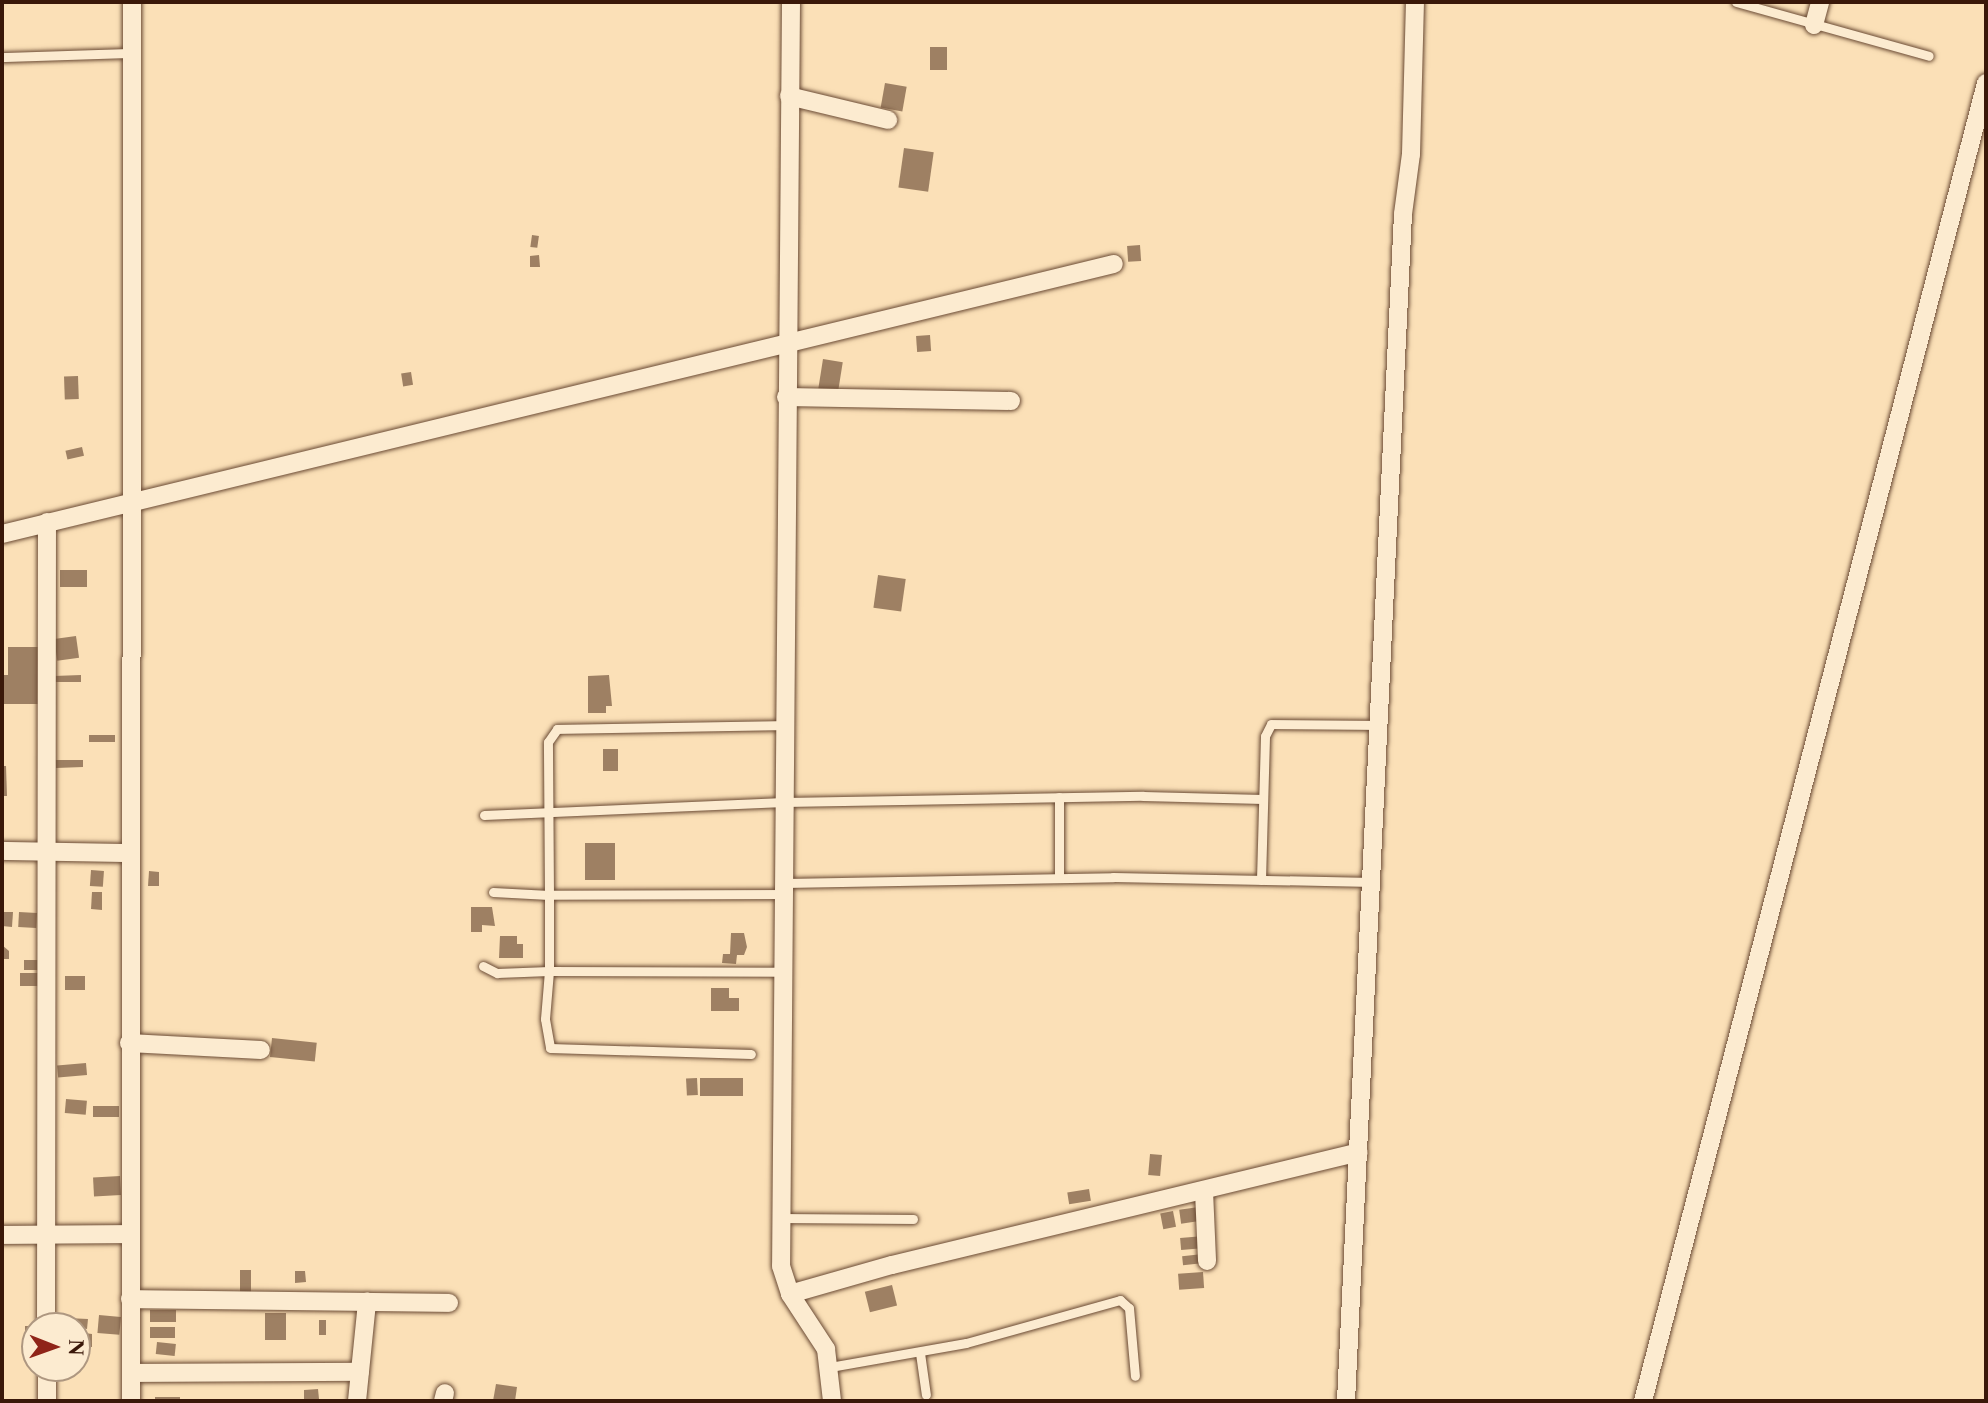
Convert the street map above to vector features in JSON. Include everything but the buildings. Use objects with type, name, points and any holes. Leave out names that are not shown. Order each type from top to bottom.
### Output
[{"type":"street","points":[[131,1401],[129,1043],[132,2]]},
{"type":"street","points":[[791,2],[786,342],[781,1266],[790,1294],[826,1349],[832,1401]]},
{"type":"street","points":[[1346,1401],[1415,2]]},
{"type":"street","points":[[1814,25],[1820,2]]},
{"type":"street","points":[[1643,1401],[1982,113],[1986,83]]},
{"type":"street","points":[[789,96],[888,120]]},
{"type":"street","points":[[2,534],[1114,264]]},
{"type":"street","points":[[786,397],[1011,401]]},
{"type":"street","points":[[47,522],[47,1312]]},
{"type":"street","points":[[2,851],[130,853]]},
{"type":"street","points":[[129,1043],[261,1050]]},
{"type":"street","points":[[790,1294],[905,1262],[1359,1152]]},
{"type":"street","points":[[1204,1191],[1207,1261]]},
{"type":"street","points":[[2,1235],[130,1234]]},
{"type":"street","points":[[130,1299],[449,1303]]},
{"type":"street","points":[[357,1401],[368,1302]]},
{"type":"street","points":[[131,1373],[360,1372]]},
{"type":"street","points":[[47,1382],[47,1401]]},
{"type":"lane","points":[[1736,2],[1929,56]]},
{"type":"lane","points":[[2,57],[132,53]]},
{"type":"lane","points":[[1261,880],[1265,736],[1270,724],[1381,725]]},
{"type":"lane","points":[[751,1054],[550,1048],[545,1020],[549,971],[548,742],[557,729],[785,725]]},
{"type":"lane","points":[[484,815],[548,815],[785,802],[1059,797],[1263,799]]},
{"type":"lane","points":[[1059,797],[1059,878]]},
{"type":"lane","points":[[493,892],[549,895],[1059,878],[1373,882]]},
{"type":"lane","points":[[483,966],[497,973],[784,972]]},
{"type":"lane","points":[[782,1218],[914,1219]]},
{"type":"lane","points":[[830,1367],[920,1353],[1120,1300],[1129,1308],[1135,1376]]},
{"type":"lane","points":[[920,1353],[926,1395]]}]
